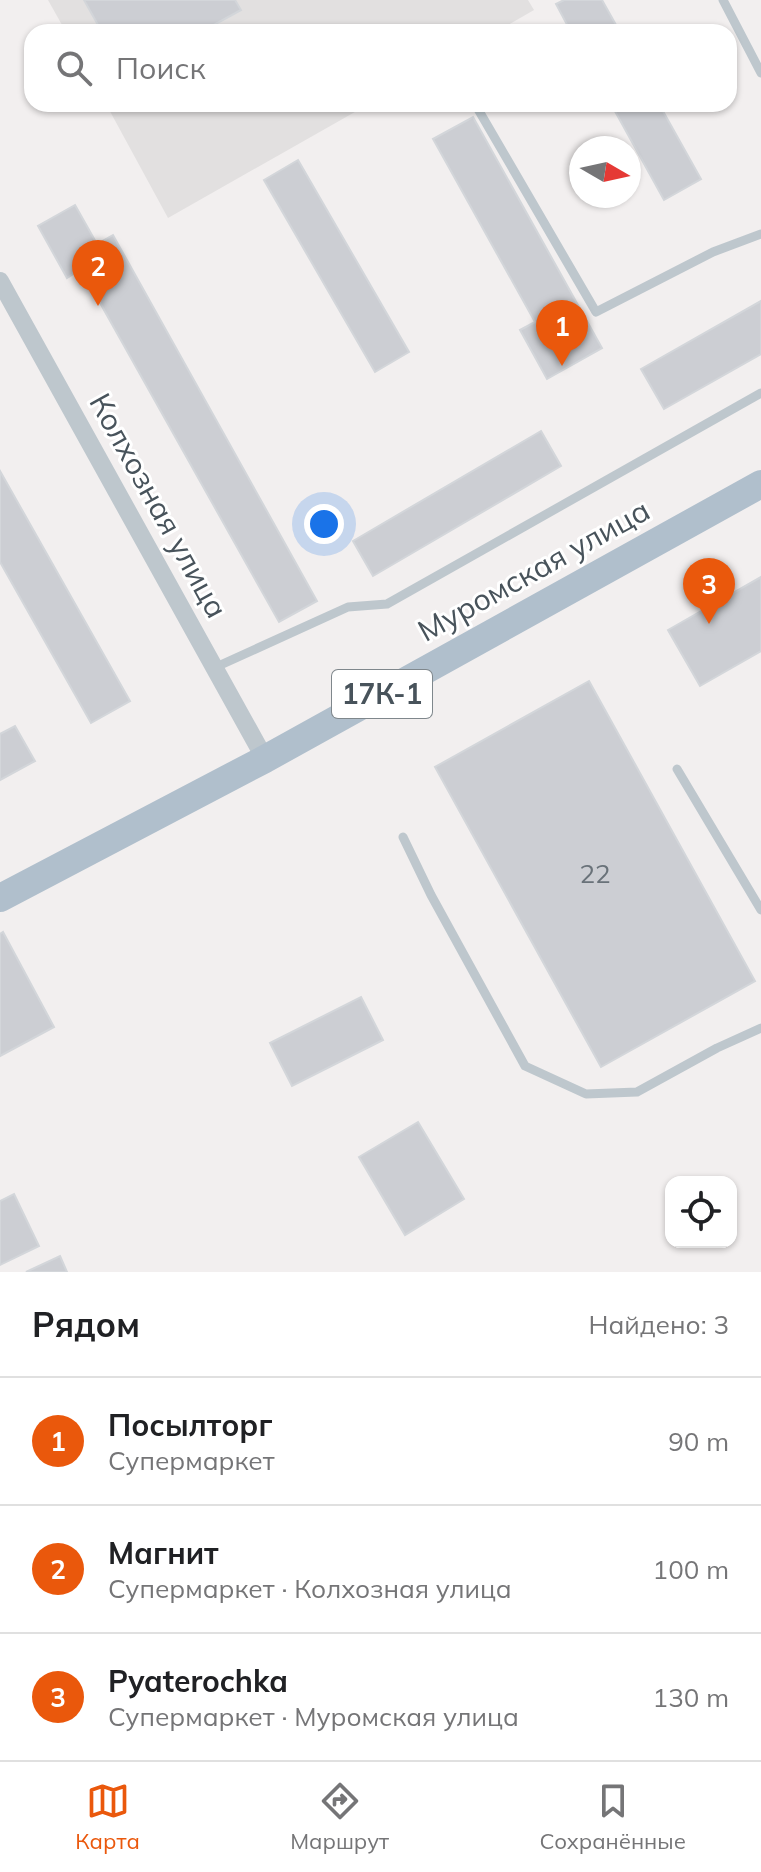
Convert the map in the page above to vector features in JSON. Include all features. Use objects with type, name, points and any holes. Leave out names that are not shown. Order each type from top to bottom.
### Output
[{"type":"main road","name":"Муромская улица","points":[[0,898],[265,759],[761,484]]},
{"type":"street","name":"Колхозная улица","points":[[0,281],[265,759]]},
{"type":"lane","points":[[723,0],[735,24]]},
{"type":"lane","points":[[737,27],[761,73]]},
{"type":"lane","points":[[480,112],[596,312],[713,252],[761,234]]},
{"type":"lane","points":[[216,667],[348,607],[387,604],[761,393]]},
{"type":"lane","points":[[677,769],[761,910]]},
{"type":"lane","points":[[403,837],[431,895],[525,1066],[586,1094],[637,1092],[717,1048],[761,1028]]},
{"type":"shaded area","points":[[48,0],[528,0],[534,10],[510,24],[62,24]]},
{"type":"shaded area","points":[[110,112],[355,112],[168,218]]},
{"type":"building","points":[[84,0],[235,0],[241,10],[216,24],[98,24]]},
{"type":"building","points":[[564,0],[602,0],[616,24],[567,24],[556,4]]},
{"type":"building","points":[[615,112],[663,112],[701,179],[664,200],[641,158],[641,136],[629,136]]},
{"type":"building","points":[[473,117],[602,348],[547,379],[520,330],[535,322],[433,139]]},
{"type":"building","points":[[298,160],[409,352],[375,372],[264,180]]},
{"type":"building","points":[[75,205],[97,244],[113,235],[317,601],[279,622],[81,269],[67,278],[38,226]]},
{"type":"building","points":[[761,301],[761,354],[664,409],[641,369]]},
{"type":"building","points":[[541,431],[561,466],[373,576],[353,541]]},
{"type":"building","points":[[0,471],[130,701],[91,723],[0,562]]},
{"type":"building","points":[[761,577],[761,651],[700,686],[668,630]]},
{"type":"building","points":[[589,681],[755,981],[601,1067],[435,767]]},
{"type":"building","points":[[15,726],[35,761],[0,780],[0,734]]},
{"type":"building","points":[[3,932],[54,1027],[0,1056],[0,934]]},
{"type":"building","points":[[361,997],[383,1040],[292,1086],[270,1043]]},
{"type":"building","points":[[418,1122],[464,1199],[405,1235],[359,1157]]},
{"type":"building","points":[[14,1194],[39,1246],[0,1265],[0,1201]]},
{"type":"building","points":[[60,1256],[67,1272],[26,1272]]},
{"type":"place","name":"Магнит","points":[[98,306]]},
{"type":"place","name":"Посылторг","points":[[562,366]]},
{"type":"place","name":"Pyaterochka","points":[[709,624]]}]
